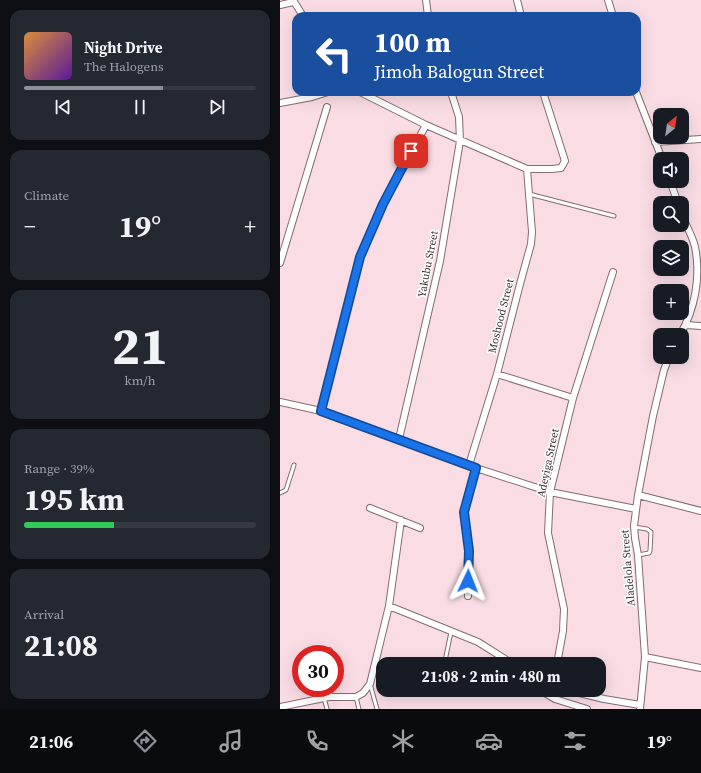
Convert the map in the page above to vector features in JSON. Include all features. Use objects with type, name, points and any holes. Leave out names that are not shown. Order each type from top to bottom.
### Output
[{"type":"street","points":[[426,0],[428,12]]},
{"type":"street","points":[[517,0],[520,12]]},
{"type":"street","points":[[608,0],[612,12]]},
{"type":"street","points":[[280,5],[293,1],[300,12]]},
{"type":"street","points":[[280,103],[315,96]]},
{"type":"street","points":[[368,96],[460,141],[528,170],[552,170],[561,168],[565,161],[544,96]]},
{"type":"street","name":"Yakubu Street","points":[[400,439],[440,261],[460,141],[459,117],[452,96]]},
{"type":"street","points":[[638,96],[653,137]]},
{"type":"street","points":[[280,263],[327,107]]},
{"type":"street","points":[[321,411],[360,257],[383,204],[426,125]]},
{"type":"street","points":[[689,140],[701,139]]},
{"type":"street","name":"Moshood Street","points":[[469,465],[497,374],[531,244],[532,232],[528,170]]},
{"type":"street","points":[[684,328],[692,308],[698,273],[698,246],[689,229]]},
{"type":"street","name":"Adeyiga Street","points":[[558,657],[563,631],[564,609],[548,533],[550,492],[573,398],[613,272]]},
{"type":"street","points":[[686,325],[701,326]]},
{"type":"street","name":"Aladelola Street","points":[[640,707],[645,657],[638,555],[634,538],[634,526],[638,495],[653,416],[666,364]]},
{"type":"street","points":[[497,374],[573,398]]},
{"type":"street","points":[[280,402],[321,411],[476,468],[550,492],[636,510]]},
{"type":"street","points":[[468,596],[469,551],[464,512],[476,468]]},
{"type":"street","points":[[638,495],[701,511]]},
{"type":"street","points":[[370,508],[420,528]]},
{"type":"street","points":[[344,697],[356,697],[363,693],[370,684],[389,606],[401,520]]},
{"type":"street","points":[[389,606],[478,642],[502,657]]},
{"type":"street","points":[[645,657],[701,668]]},
{"type":"street","points":[[280,707],[326,697]]},
{"type":"street","points":[[552,697],[587,709]]},
{"type":"street","points":[[596,697],[640,707]]},
{"type":"lane","points":[[529,194],[614,216]]},
{"type":"lane","points":[[280,493],[286,490],[294,465]]},
{"type":"lane","points":[[634,526],[647,529],[651,532],[649,553],[638,555]]},
{"type":"lane","points":[[446,657],[451,632]]},
{"type":"lane","points":[[370,684],[377,709]]},
{"type":"lane","points":[[326,697],[327,709]]},
{"type":"lane","points":[[356,697],[359,709]]},
{"type":"route","points":[[411,151],[383,204],[360,257],[321,411],[476,468],[464,512],[469,551],[468,581]]}]
